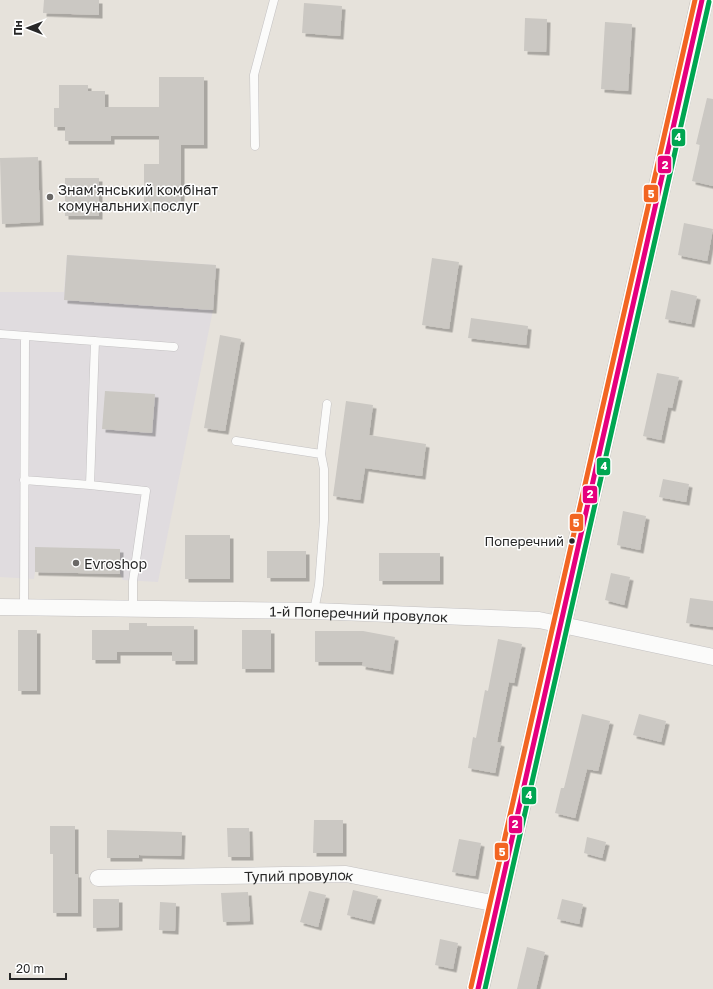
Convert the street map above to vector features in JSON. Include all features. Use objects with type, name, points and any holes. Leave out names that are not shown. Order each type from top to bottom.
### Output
[{"type":"main road","points":[[478,989],[702,0]]},
{"type":"street","name":"1-й Поперечний провулок","points":[[0,607],[314,611],[539,620],[713,657]]},
{"type":"street","name":"Тупий провулок","points":[[98,878],[346,874],[498,904]]},
{"type":"lane","points":[[255,146],[254,75],[274,0]]},
{"type":"lane","points":[[0,334],[174,347]]},
{"type":"lane","points":[[24,607],[25,336]]},
{"type":"lane","points":[[90,484],[95,341]]},
{"type":"lane","points":[[314,611],[319,585],[324,520],[324,470],[321,454],[327,404]]},
{"type":"lane","points":[[236,441],[321,454]]},
{"type":"lane","points":[[24,480],[90,484],[146,491],[133,581],[133,608]]},
{"type":"shaded area","points":[[67,255],[216,265],[213,310],[158,582],[123,580],[120,574],[35,572],[34,579],[0,577],[0,292],[64,292]]},
{"type":"building","points":[[44,0],[99,0],[99,15],[43,13]]},
{"type":"building","points":[[304,3],[342,6],[340,36],[302,33]]},
{"type":"building","points":[[525,18],[547,19],[546,52],[524,51]]},
{"type":"building","points":[[605,22],[632,24],[628,91],[601,89]]},
{"type":"building","points":[[159,77],[204,77],[204,145],[181,145],[181,208],[144,208],[144,164],[159,164],[159,136],[111,136],[111,141],[65,141],[65,127],[54,127],[54,108],[59,108],[59,85],[88,85],[88,91],[105,91],[105,107],[159,107]]},
{"type":"building","points":[[707,98],[713,99],[713,186],[692,181],[700,145],[696,144]]},
{"type":"building","points":[[38,157],[40,222],[2,224],[0,158]]},
{"type":"building","points":[[65,178],[99,178],[99,216],[65,216]]},
{"type":"building","points":[[684,223],[713,229],[707,261],[678,255]]},
{"type":"building","points":[[67,255],[216,265],[213,310],[64,300]]},
{"type":"building","points":[[432,258],[459,262],[449,329],[422,325]]},
{"type":"building","points":[[671,290],[697,296],[691,324],[665,319]]},
{"type":"building","points":[[471,318],[528,326],[526,345],[468,338]]},
{"type":"building","points":[[220,335],[241,339],[225,431],[204,428]]},
{"type":"building","points":[[657,373],[679,377],[672,408],[668,407],[661,440],[643,436]]},
{"type":"building","points":[[105,391],[155,394],[152,433],[102,429]]},
{"type":"building","points":[[346,401],[373,405],[369,435],[426,444],[422,476],[365,468],[360,500],[333,496]]},
{"type":"building","points":[[663,479],[689,484],[686,502],[659,497]]},
{"type":"building","points":[[623,511],[646,516],[640,550],[617,545]]},
{"type":"building","points":[[185,535],[230,535],[230,579],[185,579]]},
{"type":"building","points":[[35,547],[120,549],[120,574],[35,572]]},
{"type":"building","points":[[267,551],[306,551],[306,578],[267,578]]},
{"type":"building","points":[[379,553],[440,553],[440,581],[379,581]]},
{"type":"building","points":[[611,573],[630,577],[624,605],[605,600]]},
{"type":"building","points":[[690,598],[713,601],[713,627],[686,623]]},
{"type":"building","points":[[129,623],[147,623],[147,626],[194,626],[194,661],[172,661],[172,652],[117,652],[117,660],[92,660],[92,630],[129,630]]},
{"type":"building","points":[[18,630],[37,630],[37,691],[18,691]]},
{"type":"building","points":[[242,630],[271,630],[271,669],[242,669]]},
{"type":"building","points":[[315,631],[363,631],[395,637],[390,671],[362,666],[363,662],[315,662]]},
{"type":"building","points":[[498,639],[522,644],[514,683],[509,682],[497,742],[501,743],[495,773],[468,768],[473,737],[476,738],[485,690],[488,691]]},
{"type":"building","points":[[582,714],[610,721],[598,771],[587,769],[575,818],[555,813],[561,788],[564,788]]},
{"type":"building","points":[[639,714],[666,721],[661,742],[633,735]]},
{"type":"building","points":[[314,820],[343,820],[343,853],[313,853]]},
{"type":"building","points":[[50,826],[75,826],[75,874],[78,874],[78,913],[53,913],[53,854],[50,854]]},
{"type":"building","points":[[227,828],[249,828],[250,857],[228,857]]},
{"type":"building","points":[[107,830],[182,832],[181,856],[139,855],[139,858],[107,858]]},
{"type":"building","points":[[587,837],[606,842],[602,858],[584,853]]},
{"type":"building","points":[[459,839],[481,843],[475,876],[452,872]]},
{"type":"building","points":[[353,890],[378,896],[371,921],[347,915]]},
{"type":"building","points":[[309,891],[326,895],[318,927],[300,922]]},
{"type":"building","points":[[248,892],[250,921],[223,922],[221,893]]},
{"type":"building","points":[[93,899],[119,899],[119,927],[93,928]]},
{"type":"building","points":[[562,899],[583,904],[579,924],[557,919]]},
{"type":"building","points":[[160,902],[176,903],[175,931],[159,930]]},
{"type":"building","points":[[440,939],[458,943],[453,969],[435,965]]},
{"type":"building","points":[[527,947],[545,952],[536,989],[517,989]]},
{"type":"transit line","name":"5","points":[[471,987],[695,0]]},
{"type":"transit line","name":"2","points":[[478,989],[702,0]]},
{"type":"transit line","name":"4","points":[[485,989],[709,2]]},
{"type":"place","name":"Знам'янський комбінат комунальних послуг","points":[[50,197]]},
{"type":"place","name":"Поперечний","points":[[572,541]]},
{"type":"place","name":"Evroshop","points":[[76,563]]}]
